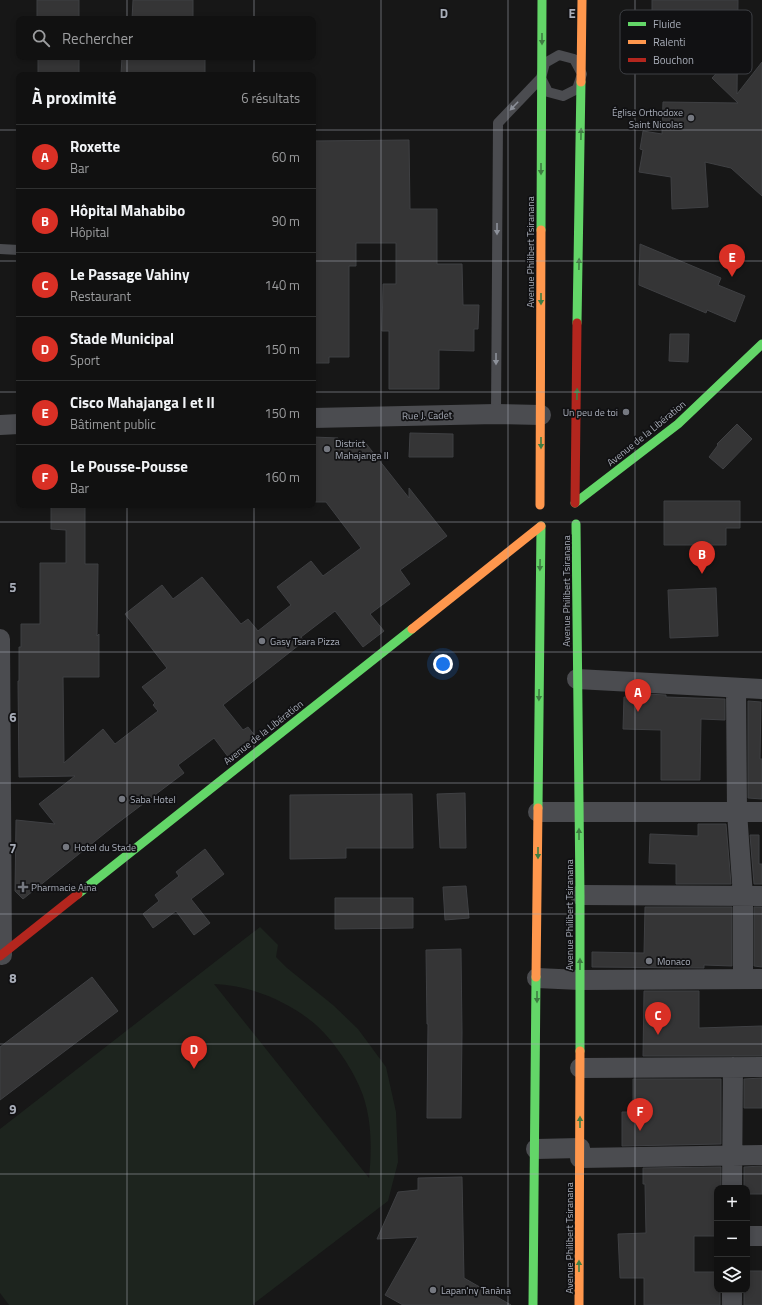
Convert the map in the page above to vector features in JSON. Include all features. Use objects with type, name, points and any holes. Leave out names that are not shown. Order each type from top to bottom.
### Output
[{"type":"main road","name":"Avenue Philibert Tsiranana","points":[[533,1305],[536,1149],[542,0]]},
{"type":"main road","name":"Avenue Philibert Tsiranana","points":[[579,1305],[580,895],[577,679],[577,514],[582,0]]},
{"type":"main road","name":"Avenue de la Libération","points":[[567,532],[571,530],[577,514],[678,424],[762,344]]},
{"type":"main road","points":[[565,496],[569,497],[577,514]]},
{"type":"main road","name":"Avenue de la Libération","points":[[1,955],[539,516],[545,499],[549,497]]},
{"type":"main road","points":[[539,516],[547,532],[551,533]]},
{"type":"street","name":"Rue J. Cadet","points":[[316,418],[496,414],[541,415]]},
{"type":"street","points":[[0,425],[16,424]]},
{"type":"street","points":[[0,638],[1,955]]},
{"type":"street","points":[[577,679],[762,689]]},
{"type":"street","points":[[537,978],[580,980],[752,979],[752,896],[737,812],[736,688]]},
{"type":"street","points":[[538,812],[762,812]]},
{"type":"street","points":[[580,895],[752,896]]},
{"type":"street","points":[[732,1185],[733,1067]]},
{"type":"street","points":[[580,1068],[762,1067]]},
{"type":"street","points":[[536,1149],[580,1153],[732,1156],[762,1155]]},
{"type":"street","points":[[750,1236],[762,1236]]},
{"type":"street","points":[[732,1293],[732,1305]]},
{"type":"lane","points":[[496,414],[498,123],[541,78],[545,63],[559,55],[574,60],[582,74],[577,89],[563,96],[548,92],[541,78]]},
{"type":"lane","points":[[0,249],[16,250]]},
{"type":"shaded area","points":[[260,927],[278,945],[276,957],[287,968],[333,1005],[358,1029],[386,1067],[396,1112],[398,1162],[388,1201],[252,1305],[9,1305],[0,1293],[0,1129]],"holes":[[[214,984],[227,985],[254,991],[293,1008],[315,1024],[328,1037],[340,1053],[352,1071],[364,1098],[367,1109],[371,1143],[369,1178]]]},
{"type":"building","points":[[37,0],[79,0],[79,16],[37,16]]},
{"type":"building","points":[[133,0],[193,0],[193,16],[132,16]]},
{"type":"building","points":[[652,0],[738,0],[738,10],[652,10]]},
{"type":"building","points":[[38,60],[79,60],[79,72],[38,72]]},
{"type":"building","points":[[122,60],[205,60],[205,72],[121,72]]},
{"type":"building","points":[[762,62],[762,196],[731,168],[705,162],[708,207],[672,209],[671,177],[639,172],[643,150],[640,149],[643,131],[662,134],[663,102],[738,103],[712,78],[716,74],[737,74],[737,94]]},
{"type":"building","points":[[409,140],[410,209],[437,209],[437,264],[462,264],[463,305],[479,305],[478,329],[474,329],[474,351],[439,350],[439,389],[389,389],[389,331],[382,331],[383,284],[396,284],[396,243],[356,243],[356,266],[349,266],[349,357],[329,357],[329,363],[316,363],[316,141]]},
{"type":"building","points":[[640,244],[721,278],[718,285],[745,296],[735,322],[707,310],[706,313],[639,285]]},
{"type":"building","points":[[670,334],[689,334],[688,362],[669,361]]},
{"type":"building","points":[[737,424],[752,439],[723,469],[709,457],[718,445],[717,444]]},
{"type":"building","points":[[410,433],[453,434],[453,457],[409,457]]},
{"type":"building","points":[[316,437],[338,438],[338,441],[364,441],[409,498],[409,488],[447,536],[400,570],[410,584],[370,614],[384,631],[363,647],[335,611],[301,637],[304,641],[223,705],[243,730],[248,727],[256,737],[229,758],[214,738],[178,765],[184,773],[115,825],[23,899],[15,891],[16,820],[55,824],[39,804],[75,776],[19,777],[18,681],[19,647],[21,647],[21,624],[40,624],[40,563],[66,563],[66,530],[51,529],[51,508],[85,508],[85,564],[98,564],[97,636],[99,634],[99,677],[63,677],[64,763],[103,729],[115,744],[158,711],[153,705],[155,703],[142,687],[167,668],[125,614],[162,585],[173,599],[202,577],[241,624],[248,619],[258,631],[291,605],[277,587],[311,561],[323,576],[361,548],[326,502],[316,502]]},
{"type":"building","points":[[664,501],[740,501],[740,528],[726,528],[726,545],[664,545]]},
{"type":"building","points":[[716,588],[718,636],[670,638],[668,590]]},
{"type":"building","points":[[646,694],[666,695],[666,697],[725,699],[725,720],[701,719],[700,780],[661,780],[661,730],[623,729],[624,697],[646,698]]},
{"type":"building","points":[[748,701],[761,702],[760,759],[762,759],[762,799],[748,798]]},
{"type":"building","points":[[465,793],[466,848],[440,848],[437,794]]},
{"type":"building","points":[[412,794],[413,848],[346,848],[346,858],[290,859],[290,795]]},
{"type":"building","points":[[698,824],[726,824],[731,884],[676,884],[676,864],[649,863],[650,834],[698,836]]},
{"type":"building","points":[[750,835],[759,835],[759,864],[762,864],[762,884],[754,884]]},
{"type":"building","points":[[205,849],[224,874],[191,899],[210,923],[194,935],[176,911],[153,928],[143,914],[159,901],[155,895],[179,876],[176,872]]},
{"type":"building","points":[[466,886],[469,918],[445,920],[443,887]]},
{"type":"building","points":[[335,898],[413,898],[413,928],[335,929]]},
{"type":"building","points":[[645,907],[732,907],[732,966],[704,965],[704,968],[592,967],[592,952],[644,953]]},
{"type":"building","points":[[754,907],[762,907],[762,967],[754,966]]},
{"type":"building","points":[[461,949],[461,1118],[427,1118],[428,1024],[426,950]]},
{"type":"building","points":[[92,977],[118,1011],[0,1100],[0,1047]]},
{"type":"building","points":[[644,991],[699,991],[699,1028],[762,1026],[762,1056],[643,1056]]},
{"type":"building","points":[[762,1078],[762,1108],[744,1108],[744,1079]]},
{"type":"building","points":[[633,1079],[721,1079],[721,1144],[622,1146],[622,1112],[633,1112]]},
{"type":"building","points":[[762,1166],[762,1194],[750,1194],[750,1185],[744,1185],[744,1167]]},
{"type":"building","points":[[721,1167],[721,1185],[714,1185],[714,1236],[694,1236],[694,1272],[714,1272],[714,1293],[720,1293],[720,1305],[644,1305],[644,1278],[620,1278],[618,1234],[646,1233],[645,1184],[643,1184],[643,1168]]},
{"type":"building","points":[[462,1177],[464,1278],[511,1305],[403,1305],[385,1295],[418,1237],[377,1239],[398,1192],[418,1190],[418,1178]]},
{"type":"building","points":[[750,1271],[762,1271],[762,1305],[744,1305],[744,1293],[750,1293]]},
{"type":"traffic: fast","points":[[541,230],[542,0]]},
{"type":"traffic: fast","points":[[577,323],[581,82]]},
{"type":"traffic: fast","points":[[575,503],[678,424],[762,344]]},
{"type":"traffic: fast","points":[[576,524],[580,1051]]},
{"type":"traffic: fast","points":[[538,808],[541,526]]},
{"type":"traffic: fast","points":[[78,894],[412,629]]},
{"type":"traffic: fast","points":[[533,1305],[536,977]]},
{"type":"traffic: slow","points":[[581,82],[582,0]]},
{"type":"traffic: slow","points":[[540,505],[541,230]]},
{"type":"traffic: slow","points":[[412,629],[541,526]]},
{"type":"traffic: slow","points":[[536,977],[538,808]]},
{"type":"traffic: slow","points":[[579,1305],[580,1051]]},
{"type":"traffic: jam","points":[[575,503],[577,323]]},
{"type":"traffic: jam","points":[[0,956],[78,894]]},
{"type":"place","name":"Église Orthodoxe Saint Nicolas","points":[[691,118]]},
{"type":"place","name":"Cisco Mahajanga I et II","points":[[732,277]]},
{"type":"place","name":"Un peu de toi","points":[[626,412]]},
{"type":"place","name":"District Mahajanga II","points":[[327,449]]},
{"type":"place","name":"Hôpital Mahabibo","points":[[702,574]]},
{"type":"place","name":"Gasy Tsara Pizza","points":[[262,641]]},
{"type":"place","name":"Roxette","points":[[638,712]]},
{"type":"place","name":"Saba Hotel","points":[[122,799]]},
{"type":"place","name":"Hotel du Stade","points":[[66,847]]},
{"type":"place","name":"Pharmacie Aina","points":[[23,887]]},
{"type":"place","name":"Monaco","points":[[649,961]]},
{"type":"place","name":"Le Passage Vahiny","points":[[658,1035]]},
{"type":"place","name":"Stade Municipal","points":[[194,1069]]},
{"type":"place","name":"Le Pousse-Pousse","points":[[640,1131]]},
{"type":"place","name":"Lapan'ny Tanàna","points":[[433,1290]]}]
